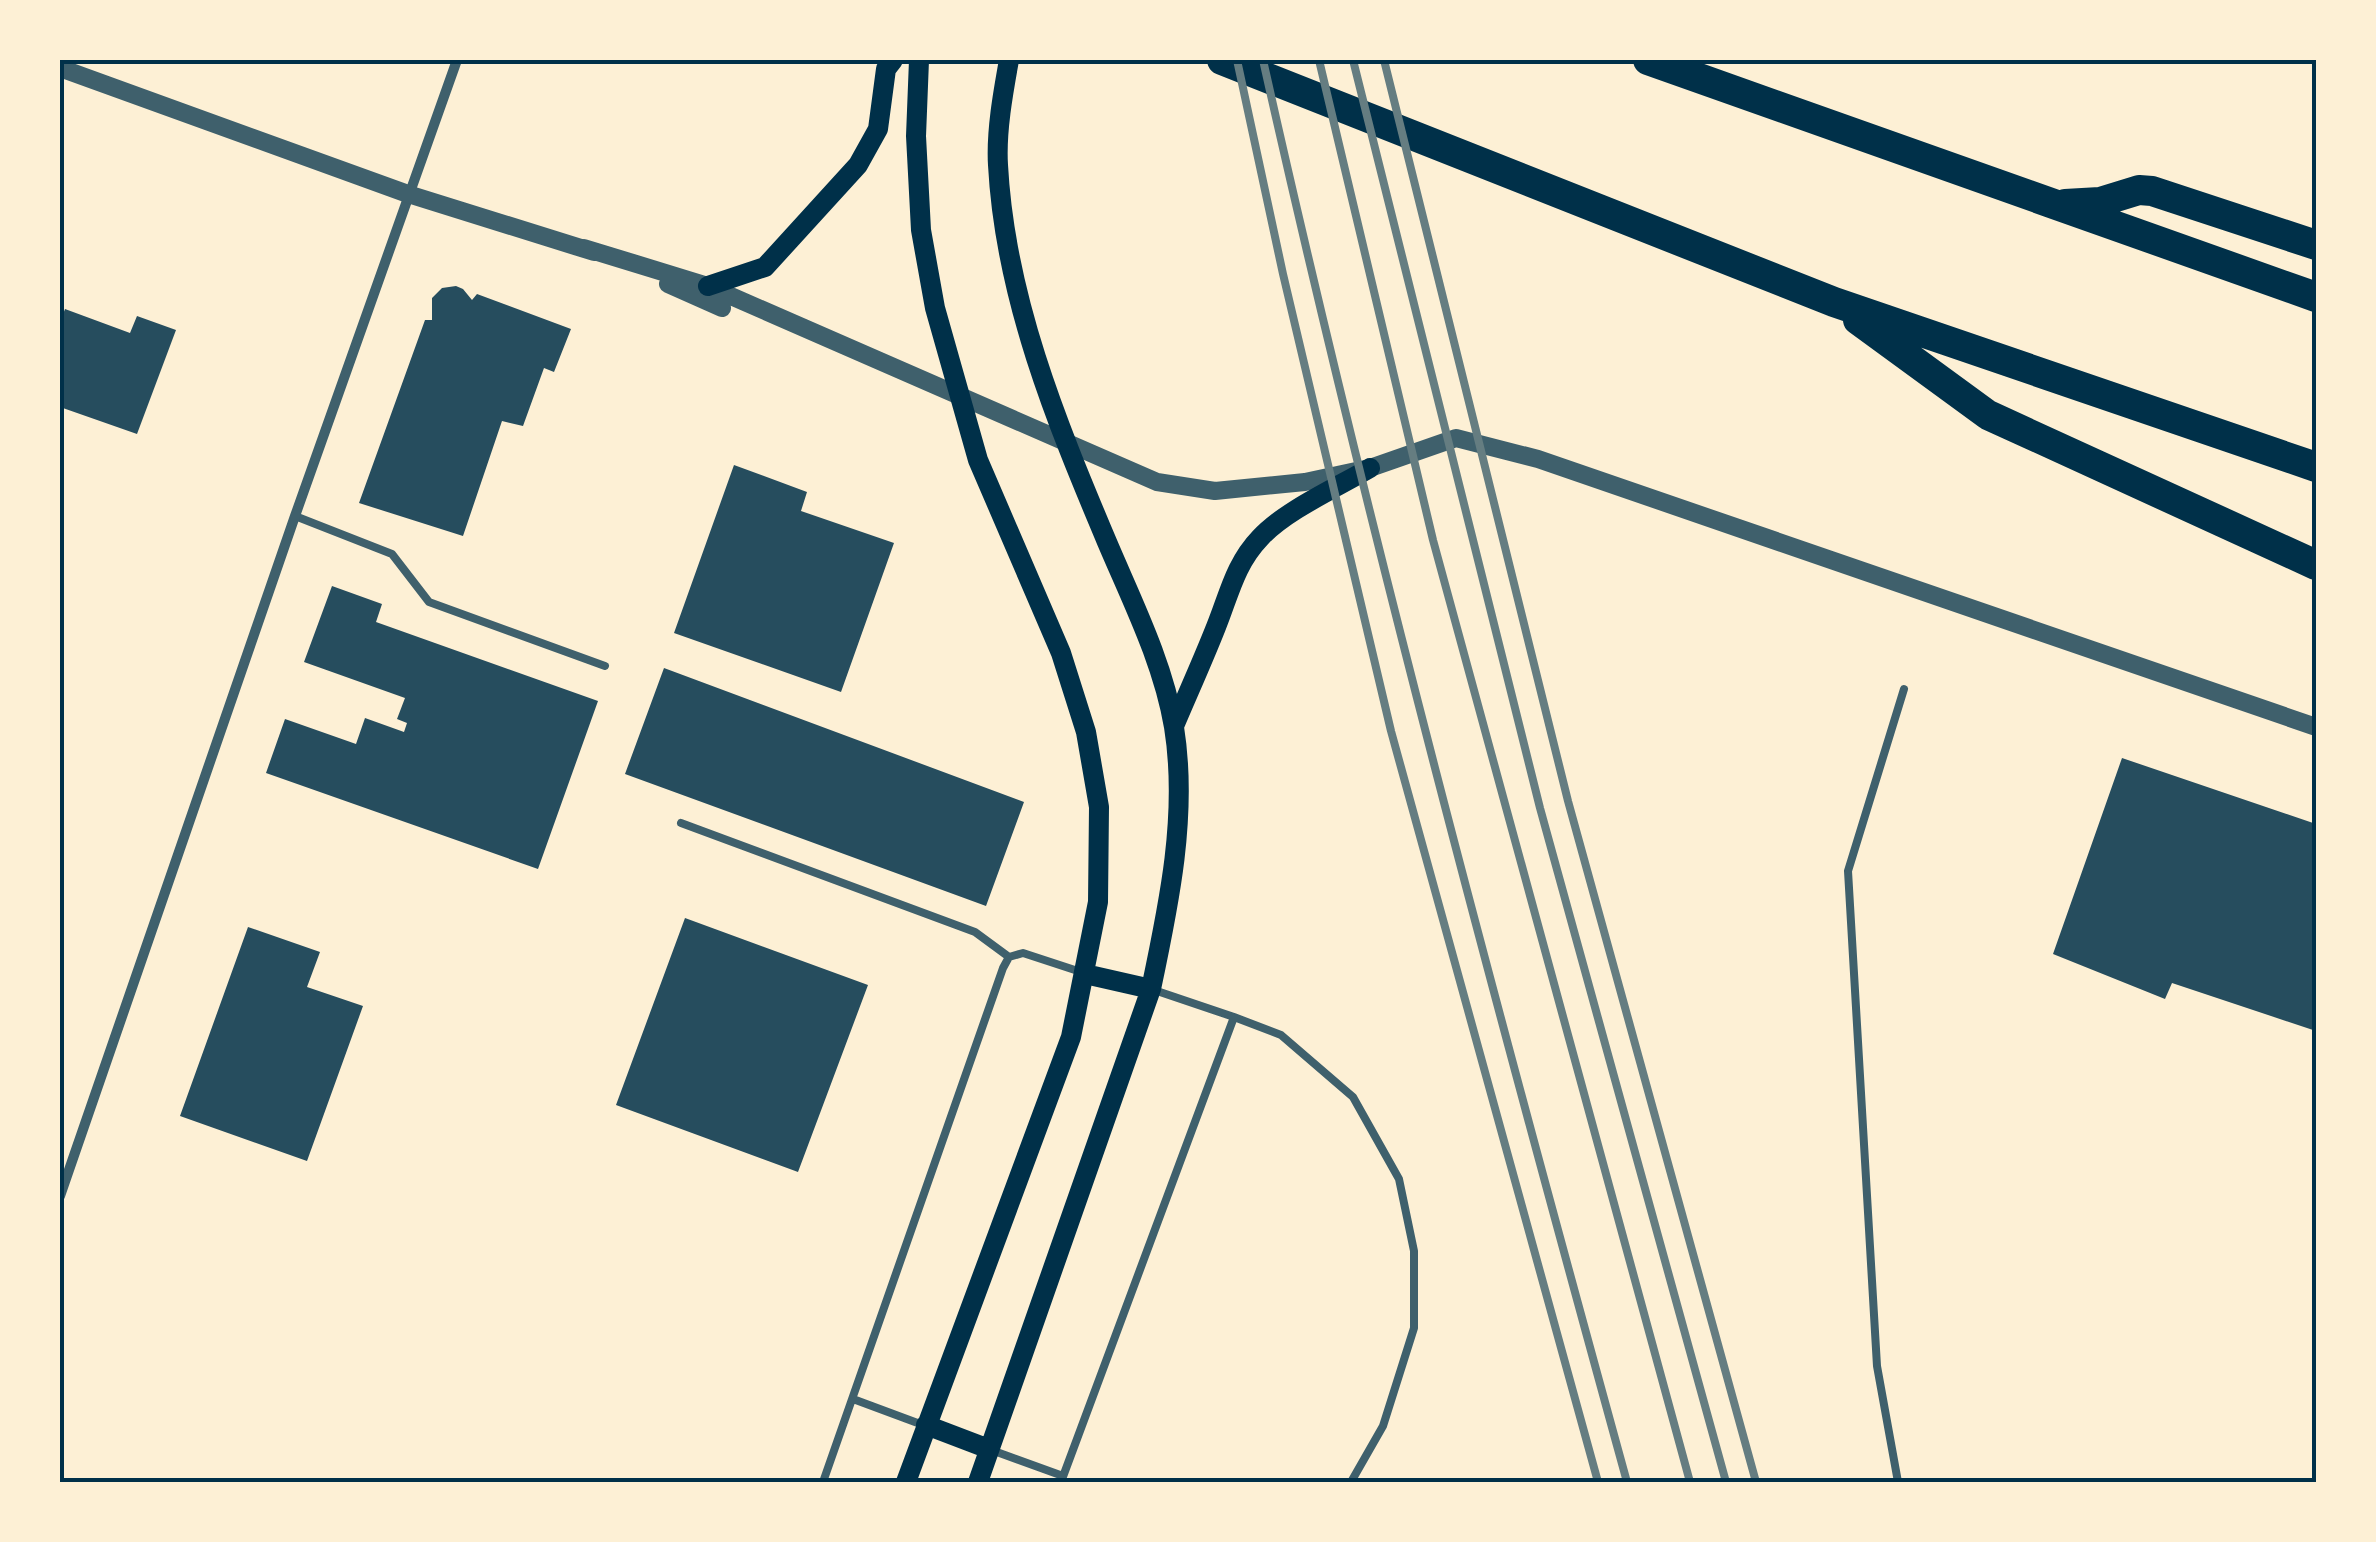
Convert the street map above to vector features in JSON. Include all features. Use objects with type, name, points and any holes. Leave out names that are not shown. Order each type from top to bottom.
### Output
[{"type":"highway","points":[[1222,60],[1834,302],[2316,468]]},
{"type":"highway","points":[[1648,60],[2316,297]]},
{"type":"highway","points":[[2054,204],[2100,202],[2140,190],[2152,191],[2316,245]]},
{"type":"highway","points":[[1834,302],[1988,415],[2316,565]]},
{"type":"main road","points":[[708,286],[765,266],[858,165],[878,129],[886,69],[892,60]]},
{"type":"main road","points":[[906,1482],[1072,1037],[1098,902],[1098,808],[1086,732],[1061,653],[978,460],[935,308],[921,230],[916,136],[919,60]]},
{"type":"main road","points":[[978,1482],[1151,989],[1177,836],[1174,726],[1146,635],[1065,440],[1025,322],[1007,248],[998,162],[1007,69]]},
{"type":"main road","points":[[1174,726],[1217,626],[1234,574],[1247,554],[1278,523],[1370,468]]},
{"type":"main road","points":[[1085,974],[1151,989]]},
{"type":"main road","points":[[926,1426],[989,1450]]},
{"type":"street","points":[[60,1196],[457,60]]},
{"type":"street","points":[[60,68],[408,194],[708,286],[1158,482],[1191,490],[1239,491],[1304,482],[1370,468],[1456,438],[1538,458],[2316,727]]},
{"type":"street","points":[[584,248],[722,308]]},
{"type":"lane","points":[[295,516],[392,554],[429,602],[605,666]]},
{"type":"lane","points":[[1898,1482],[1877,1366],[1848,871],[1904,688]]},
{"type":"lane","points":[[681,823],[975,932],[1010,957]]},
{"type":"lane","points":[[823,1482],[1003,968],[1010,957],[1023,953],[1085,974]]},
{"type":"lane","points":[[1151,989],[1281,1034],[1353,1096],[1400,1178],[1414,1251],[1414,1328],[1383,1426],[1351,1482]]},
{"type":"lane","points":[[989,1450],[1062,1479],[1234,1017]]},
{"type":"lane","points":[[852,1399],[926,1426]]},
{"type":"building","points":[[456,286],[472,300],[477,294],[571,329],[554,372],[544,368],[523,426],[502,421],[463,536],[359,503],[425,320],[432,320],[432,298],[442,288]]},
{"type":"building","points":[[65,309],[130,333],[137,316],[176,330],[137,434],[60,407],[60,322]]},
{"type":"building","points":[[734,465],[807,492],[801,511],[894,543],[841,692],[674,633]]},
{"type":"building","points":[[332,586],[382,604],[376,622],[598,701],[538,869],[266,773],[285,719],[356,744],[365,718],[404,732],[407,723],[397,719],[405,698],[304,662]]},
{"type":"building","points":[[664,668],[1024,802],[986,906],[625,774]]},
{"type":"building","points":[[2122,758],[2316,824],[2316,1031],[2172,983],[2165,999],[2053,954]]},
{"type":"building","points":[[685,918],[868,985],[798,1172],[616,1105]]},
{"type":"building","points":[[248,927],[320,952],[307,987],[363,1006],[307,1161],[180,1116]]},
{"type":"railway","points":[[1237,60],[1283,274],[1391,731],[1598,1482]]},
{"type":"railway","points":[[1263,60],[1436,773],[1627,1482]]},
{"type":"railway","points":[[1319,60],[1433,540],[1690,1482]]},
{"type":"railway","points":[[1353,60],[1540,808],[1726,1482]]},
{"type":"railway","points":[[1384,60],[1568,801],[1756,1482]]}]
